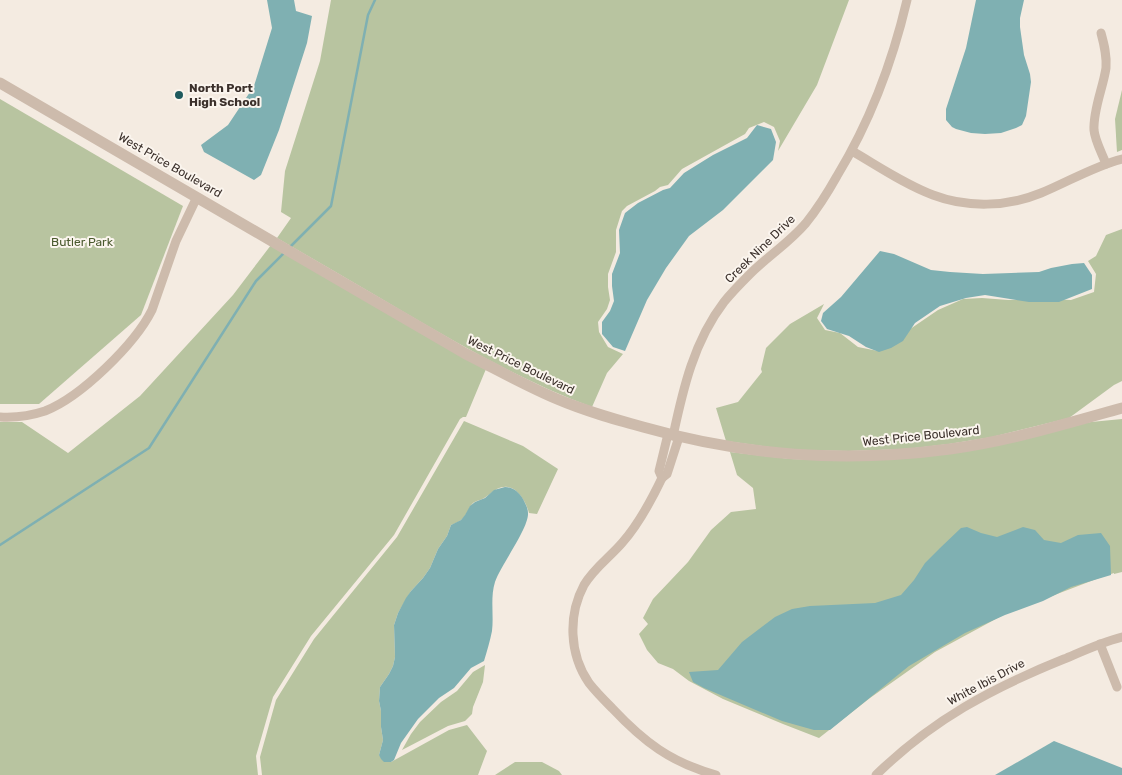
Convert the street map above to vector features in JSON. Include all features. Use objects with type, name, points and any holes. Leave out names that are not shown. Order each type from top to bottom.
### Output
[{"type":"street","name":"Creek Nine Drive","points":[[716,775],[688,766],[648,742],[631,728],[590,684],[580,665],[574,643],[572,627],[574,613],[584,586],[595,570],[624,540],[644,513],[662,478],[667,474],[685,385],[692,362],[712,320],[723,303],[742,282],[787,243],[806,223],[852,151],[872,110],[887,71],[907,0]]},
{"type":"street","points":[[1101,33],[1106,54],[1106,67],[1095,116],[1094,130],[1106,164]]},
{"type":"street","name":"West Price Boulevard","points":[[0,83],[466,354],[557,399],[607,417],[674,436],[717,445],[774,453],[820,456],[878,455],[950,449],[993,442],[1042,431],[1122,408]]},
{"type":"street","points":[[852,151],[912,185],[932,194],[957,201],[981,204],[1027,198],[1122,159]]},
{"type":"street","points":[[0,417],[33,415],[64,402],[100,372],[136,336],[152,310],[176,241],[197,197]]},
{"type":"street","name":"West Price Boulevard","points":[[1092,416],[1122,403]]},
{"type":"street","name":"White Ibis Drive","points":[[876,775],[921,736],[967,705],[1016,679],[1100,644],[1122,637]]},
{"type":"street","points":[[1100,644],[1117,687]]},
{"type":"green space","points":[[331,0],[849,0],[817,85],[778,151],[780,141],[774,127],[764,122],[749,128],[745,134],[682,169],[668,185],[660,187],[627,206],[622,211],[616,230],[616,252],[608,274],[610,300],[607,309],[598,322],[599,332],[608,347],[623,354],[607,373],[592,407],[543,387],[471,351],[277,238],[291,218],[281,212],[285,171],[320,61]]},
{"type":"green space","points":[[1122,90],[1122,150],[1117,152],[1115,119]]},
{"type":"green space","name":"Butler Park","points":[[0,99],[183,206],[141,315],[39,404],[0,404]]},
{"type":"green space","points":[[1122,229],[1122,381],[1069,418],[992,437],[906,449],[849,451],[791,450],[726,441],[716,408],[738,402],[762,372],[766,348],[790,324],[824,304],[817,318],[825,330],[840,333],[858,347],[878,351],[938,310],[963,299],[1071,300],[1094,292],[1096,274],[1088,261],[1096,256],[1106,235]]},
{"type":"green space","points":[[271,245],[486,369],[466,417],[460,419],[394,535],[311,636],[273,697],[256,756],[258,775],[0,775],[0,422],[22,422],[68,453],[140,396],[233,295]]},
{"type":"green space","points":[[1122,419],[1122,572],[1099,578],[1005,614],[935,652],[870,698],[819,738],[723,699],[689,681],[673,669],[658,663],[647,650],[639,634],[648,624],[643,618],[653,599],[688,562],[711,530],[731,512],[756,509],[753,488],[737,475],[730,452],[791,459],[849,461],[1091,422]]},
{"type":"green space","points":[[464,421],[523,446],[558,469],[537,514],[529,513],[526,504],[517,491],[509,487],[501,487],[473,503],[463,518],[451,525],[430,568],[411,591],[398,613],[394,625],[395,657],[393,666],[380,687],[379,701],[383,740],[379,755],[391,762],[449,730],[467,725],[487,751],[478,775],[262,775],[260,757],[276,700],[314,639],[397,537]]},
{"type":"green space","points":[[485,665],[483,682],[472,714],[465,721],[448,726],[402,750],[420,722],[441,702],[457,691],[473,672]]},
{"type":"green space","points":[[515,762],[542,762],[559,771],[562,775],[495,775]]},
{"type":"water","points":[[267,0],[294,0],[296,11],[312,16],[307,43],[279,130],[261,175],[254,180],[204,152],[201,145],[228,125],[254,86],[272,28]]},
{"type":"water","points":[[976,0],[1024,0],[1020,27],[1024,55],[1031,82],[1026,116],[1022,125],[1001,133],[971,133],[952,127],[946,120],[946,109],[966,48]]},
{"type":"water","points":[[757,125],[771,129],[776,142],[773,160],[723,210],[689,236],[666,268],[647,300],[625,351],[613,347],[602,334],[602,322],[614,301],[612,274],[620,253],[619,230],[625,213],[638,203],[670,188],[684,173],[713,155],[747,138]]},
{"type":"water","points":[[880,251],[894,254],[931,270],[983,274],[1039,272],[1051,268],[1084,263],[1092,275],[1092,289],[1059,302],[1029,302],[985,295],[966,298],[940,306],[915,323],[903,341],[879,352],[866,347],[849,336],[827,329],[821,321],[823,313],[841,297]]},
{"type":"water","points":[[505,487],[513,489],[520,494],[528,509],[528,513],[520,537],[495,582],[492,631],[484,661],[471,668],[454,688],[439,698],[418,719],[401,743],[394,760],[384,762],[379,755],[383,740],[379,701],[380,687],[393,666],[395,657],[394,625],[398,613],[406,598],[430,568],[451,525],[461,520],[475,502],[485,498],[494,490]]},
{"type":"water","points":[[967,527],[997,537],[1023,527],[1035,530],[1044,540],[1061,543],[1078,535],[1101,533],[1110,546],[1111,575],[1071,587],[1043,601],[965,633],[909,666],[830,730],[814,730],[782,721],[693,682],[689,672],[718,670],[742,642],[775,617],[792,609],[810,606],[875,603],[901,595],[925,563],[961,528]]},
{"type":"water","points":[[1054,741],[1122,768],[1122,775],[995,775]]},
{"type":"waterway","points":[[290,247],[331,206],[368,15],[375,0]]},
{"type":"waterway","points":[[0,545],[149,448],[256,281],[285,252]]},
{"type":"place","name":"North Port High School","points":[[179,95]]}]
